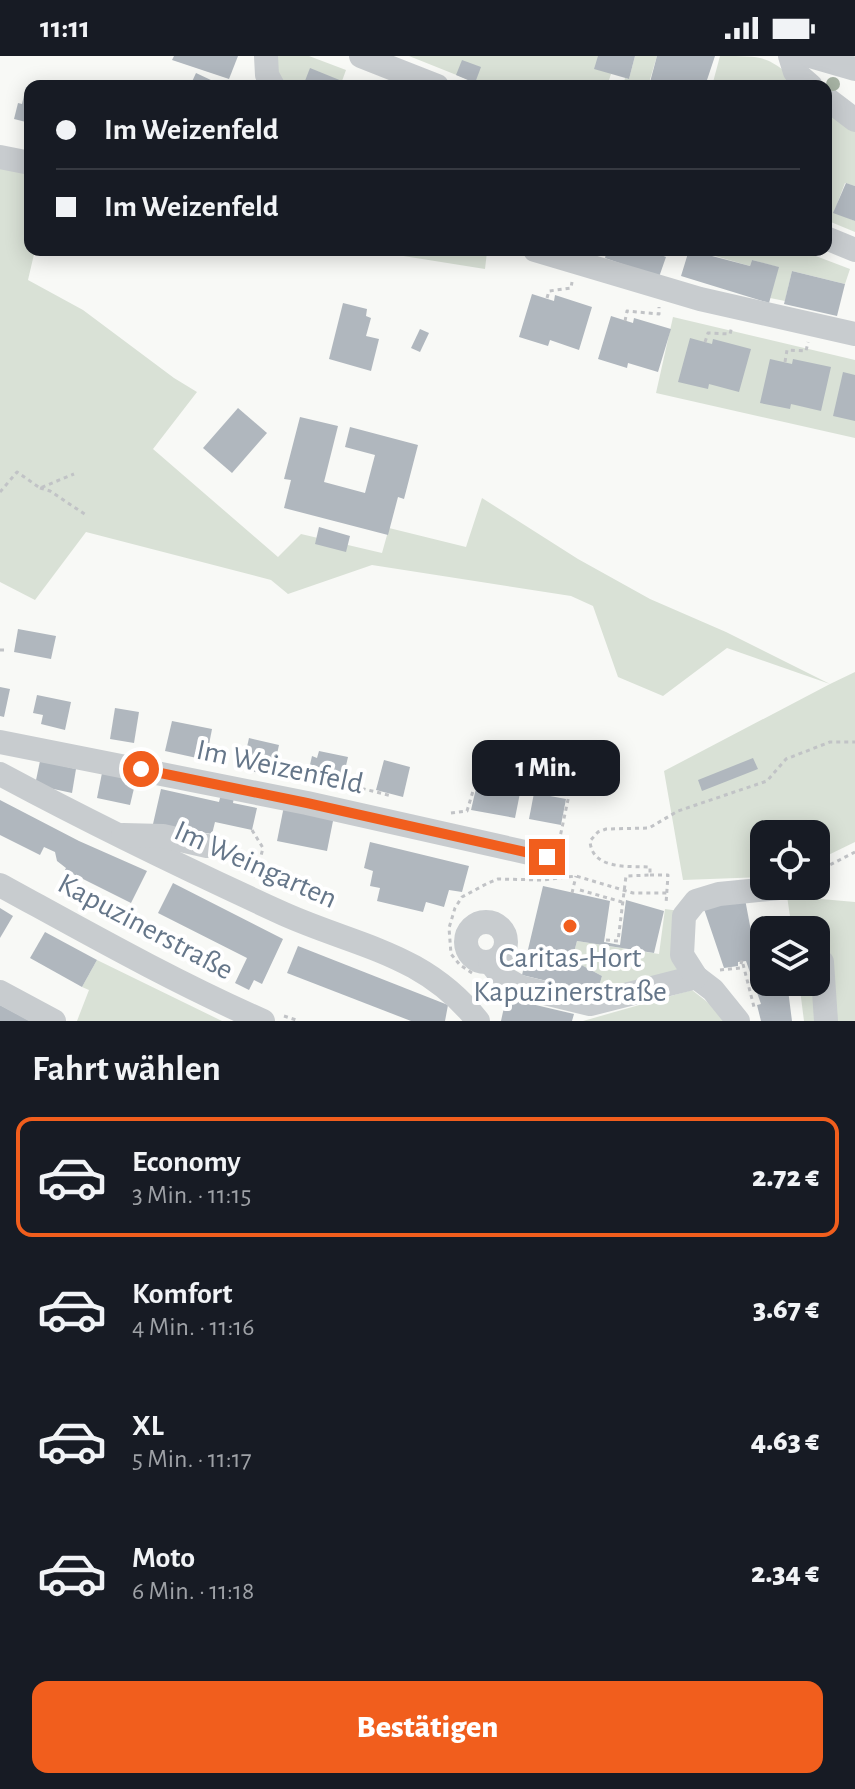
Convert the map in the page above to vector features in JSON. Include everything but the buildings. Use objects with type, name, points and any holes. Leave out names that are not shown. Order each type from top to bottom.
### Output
[{"type":"street","points":[[266,56],[270,80]]},
{"type":"street","points":[[361,56],[422,80]]},
{"type":"street","points":[[790,56],[795,72],[804,80]]},
{"type":"street","points":[[810,56],[855,69]]},
{"type":"street","points":[[832,103],[855,120]]},
{"type":"street","points":[[0,157],[24,162]]},
{"type":"street","points":[[832,240],[855,250]]},
{"type":"street","points":[[555,256],[700,299],[855,334]]},
{"type":"street","name":"Im Weizenfeld","points":[[0,742],[307,803],[444,834],[554,848]]},
{"type":"street","name":"Im Weingarten","points":[[0,774],[113,835],[288,915],[411,963],[447,987],[478,1021]]},
{"type":"street","points":[[113,835],[163,836],[207,846]]},
{"type":"street","name":"Kapuzinerstraße","points":[[0,885],[111,946],[263,1021]]},
{"type":"street","points":[[746,1013],[696,977],[682,955],[684,916],[696,901],[719,894],[750,891]]},
{"type":"street","points":[[485,969],[520,987],[590,1004],[696,977]]},
{"type":"street","points":[[0,992],[54,1021]]},
{"type":"street","points":[[824,996],[826,1021]]},
{"type":"path","points":[[547,298],[549,291],[571,288],[572,282],[563,272]]},
{"type":"path","points":[[625,321],[627,311],[659,314],[660,308],[652,301]]},
{"type":"path","points":[[705,342],[708,333],[730,334],[732,327]]},
{"type":"path","points":[[785,362],[787,350],[806,351],[809,334]]},
{"type":"path","points":[[0,492],[17,472],[86,515]]},
{"type":"path","points":[[40,488],[74,474]]},
{"type":"path","points":[[650,875],[650,867],[604,863],[593,854],[592,837],[606,829],[649,828],[678,811],[767,781],[786,759],[830,742],[855,742]]},
{"type":"path","points":[[444,834],[448,813],[467,811],[473,791]]},
{"type":"path","points":[[554,848],[569,795]]},
{"type":"path","points":[[252,830],[263,848],[252,898]]},
{"type":"path","points":[[830,865],[855,852]]},
{"type":"path","points":[[606,940],[618,941],[626,876],[668,875],[665,909]]},
{"type":"path","points":[[485,969],[460,965],[451,954],[449,928],[455,908],[471,890],[498,879],[576,876],[633,893],[668,893]]},
{"type":"path","points":[[572,893],[576,876]]},
{"type":"path","points":[[580,890],[622,902]]},
{"type":"path","points":[[742,960],[746,1013]]},
{"type":"shaded area","points":[[278,56],[309,56],[346,70],[342,80],[280,80]]},
{"type":"shaded area","points":[[409,56],[598,56],[611,74],[609,80],[469,80]]},
{"type":"shaded area","points":[[635,56],[657,56],[650,80],[624,80],[629,79]]},
{"type":"shaded area","points":[[720,56],[748,56],[773,63],[795,80],[714,80]]},
{"type":"shaded area","points":[[832,111],[855,130],[855,186],[845,183],[834,212],[855,221],[855,232],[832,222]]},
{"type":"shaded area","points":[[0,164],[24,169],[24,256],[34,256],[28,280],[83,310],[197,392],[153,449],[278,557],[301,534],[382,553],[389,528],[466,547],[482,498],[578,559],[650,599],[726,632],[830,684],[727,648],[663,696],[618,677],[593,606],[571,596],[372,565],[288,594],[271,580],[86,532],[35,600],[0,582]]},
{"type":"shaded area","points":[[403,256],[487,256],[485,269]]},
{"type":"shaded area","points":[[715,256],[816,256],[850,269],[845,284],[792,271],[785,301],[770,298],[778,267],[752,260],[750,266]]},
{"type":"shaded area","points":[[673,317],[855,360],[855,438],[656,393]]},
{"type":"shaded area","points":[[855,672],[855,842],[830,854],[830,820],[750,820],[750,878],[683,880],[664,771]]},
{"type":"shaded area","points":[[788,900],[855,902],[855,1021],[804,1021],[801,996],[830,996],[830,916],[790,916]]},
{"type":"shaded area","points":[[665,909],[687,912],[692,973],[597,993],[602,976],[572,960],[577,941],[659,954]]},
{"type":"shaded area","points":[[97,960],[222,1021],[77,1021],[89,990],[82,987]]},
{"type":"shaded area","points":[[692,990],[720,1012],[723,1021],[583,1021]]},
{"type":"place","name":"Caritas-Hort Kapuzinerstraße","points":[[570,926]]},
{"type":"route","points":[[141,769],[547,857]]}]
